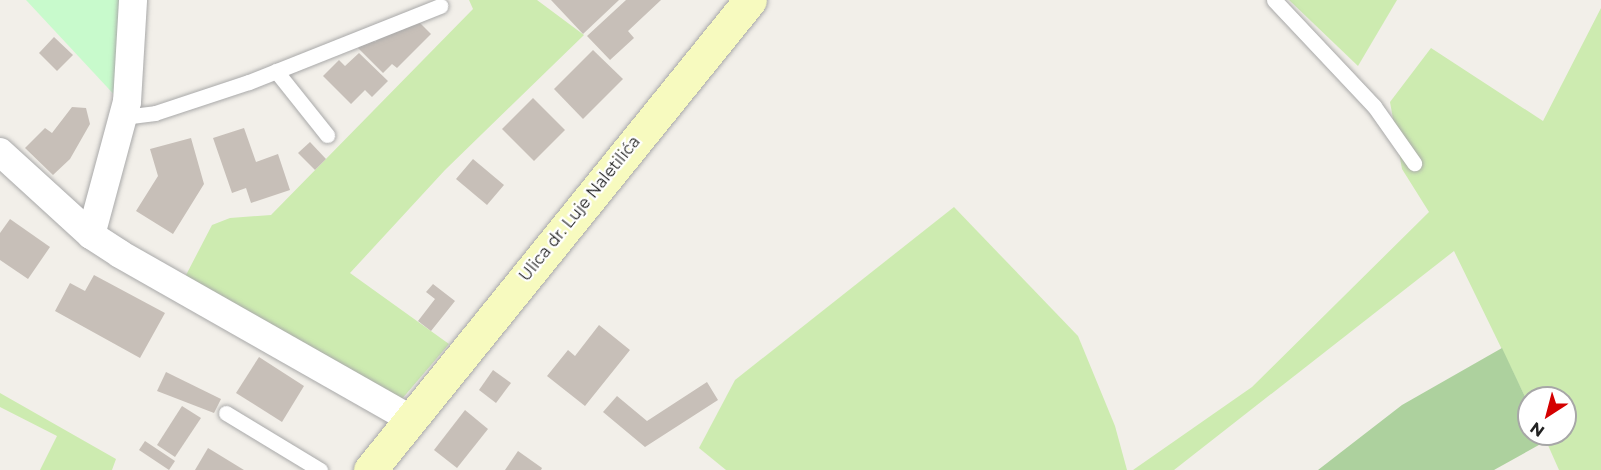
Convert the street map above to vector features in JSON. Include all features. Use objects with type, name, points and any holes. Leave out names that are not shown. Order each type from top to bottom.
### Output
[{"type":"main road","name":"Ulica dr. Luje Naletilića","points":[[370,470],[750,0]]},
{"type":"street","points":[[91,235],[127,102],[132,0]]},
{"type":"street","points":[[0,152],[91,235],[411,419]]},
{"type":"lane","points":[[1274,0],[1374,106],[1414,163]]},
{"type":"lane","points":[[123,117],[155,113],[276,71],[440,6]]},
{"type":"lane","points":[[276,71],[327,135]]},
{"type":"lane","points":[[226,412],[320,470]]},
{"type":"green space","points":[[26,0],[123,0],[120,101]]},
{"type":"green space","points":[[469,0],[537,0],[584,35],[445,170],[350,273],[449,344],[401,400],[185,277],[212,225],[230,218],[271,215],[473,9]]},
{"type":"green space","points":[[1289,0],[1397,0],[1358,66]]},
{"type":"green space","points":[[1601,8],[1601,470],[1559,470],[1548,446],[1577,446],[1577,386],[1520,386],[1454,251],[1174,470],[1133,470],[1252,387],[1429,212],[1402,169],[1390,102],[1431,48],[1543,121]]},
{"type":"green space","points":[[954,207],[1078,336],[1115,426],[1127,470],[726,470],[699,448],[735,380]]},
{"type":"green space","points":[[1502,348],[1520,386],[1517,386],[1517,446],[1537,446],[1494,470],[1318,470],[1402,405]]},
{"type":"green space","points":[[0,393],[116,459],[112,470],[40,470],[57,436],[0,407]]},
{"type":"building","points":[[551,0],[619,0],[583,34]]},
{"type":"building","points":[[626,0],[661,0],[628,31],[634,38],[610,60],[587,36]]},
{"type":"building","points":[[415,18],[431,34],[397,68],[392,64],[383,73],[358,48],[370,36],[375,42],[389,28],[398,26],[402,30]]},
{"type":"building","points":[[54,37],[73,55],[57,71],[39,53]]},
{"type":"building","points":[[593,50],[623,79],[583,119],[554,89]]},
{"type":"building","points":[[359,53],[388,81],[372,97],[365,90],[351,104],[323,76],[339,60],[345,66]]},
{"type":"building","points":[[533,98],[565,130],[534,161],[502,129]]},
{"type":"building","points":[[72,107],[86,108],[90,124],[70,159],[53,175],[25,148],[45,128],[52,133]]},
{"type":"building","points":[[244,128],[256,162],[278,154],[290,190],[251,203],[246,188],[232,193],[213,138]]},
{"type":"building","points":[[191,138],[204,184],[173,234],[136,211],[158,176],[150,149]]},
{"type":"building","points":[[310,142],[326,159],[315,170],[298,153]]},
{"type":"building","points":[[473,159],[504,185],[487,205],[456,179]]},
{"type":"building","points":[[10,219],[50,247],[28,279],[0,260],[0,233]]},
{"type":"building","points":[[94,275],[165,313],[140,358],[55,311],[70,283],[85,291]]},
{"type":"building","points":[[433,284],[455,301],[431,331],[418,321],[435,299],[426,292]]},
{"type":"building","points":[[599,325],[630,350],[585,406],[547,376],[568,350],[575,356]]},
{"type":"building","points":[[259,357],[304,386],[282,422],[236,393]]},
{"type":"building","points":[[493,370],[511,383],[496,403],[479,390]]},
{"type":"building","points":[[166,372],[221,399],[214,413],[157,391]]},
{"type":"building","points":[[707,382],[718,400],[645,447],[603,412],[617,396],[647,421]]},
{"type":"building","points":[[182,406],[201,418],[175,457],[157,445]]},
{"type":"building","points":[[465,410],[488,429],[457,468],[434,450]]},
{"type":"building","points":[[145,441],[175,461],[169,470],[139,450]]},
{"type":"building","points":[[208,448],[244,470],[195,470]]},
{"type":"building","points":[[518,451],[542,468],[541,470],[505,470]]}]
